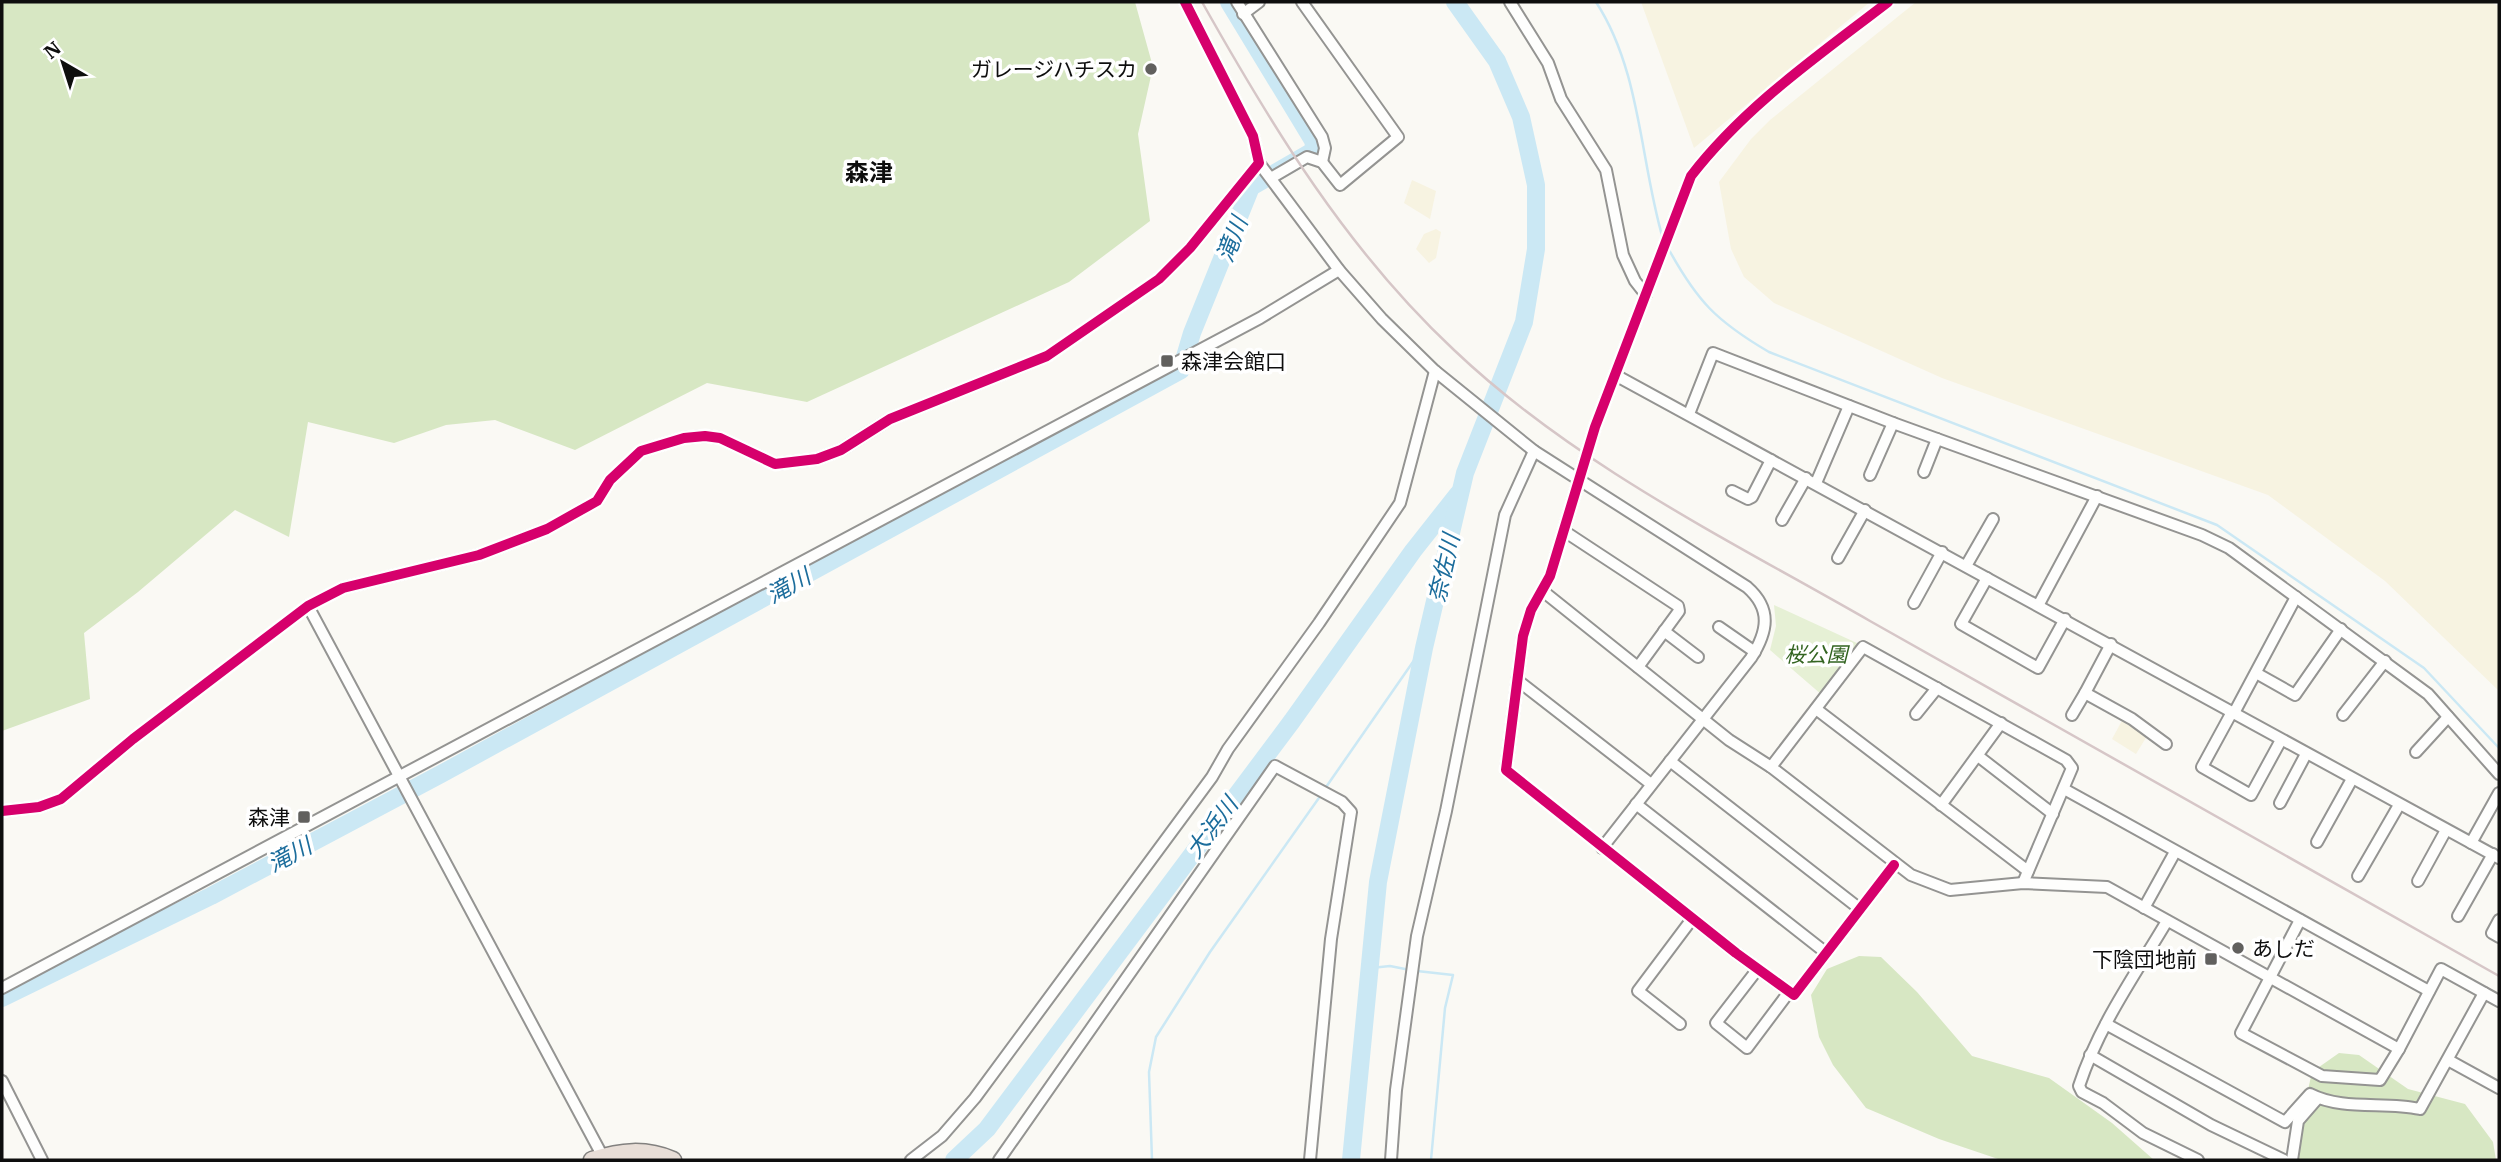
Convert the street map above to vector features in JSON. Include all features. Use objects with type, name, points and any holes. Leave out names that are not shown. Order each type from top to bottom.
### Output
[{"type":"highway","points":[[598,1158],[644,1151],[673,1160]]},
{"type":"street","points":[[1185,2],[1252,136],[1259,163],[1339,270],[1382,319],[1435,371],[1460,388],[1534,451],[1683,545],[1758,597],[1765,609],[1766,624],[1755,652],[1602,848]]},
{"type":"street","points":[[1237,2],[1322,137],[1325,148],[1322,162]]},
{"type":"street","points":[[1243,14],[1259,2]]},
{"type":"street","points":[[1271,178],[1307,157],[1322,162],[1340,185],[1398,137],[1302,2]]},
{"type":"street","points":[[1510,2],[1548,63],[1561,99],[1606,170],[1623,255],[1635,281],[1646,295]]},
{"type":"street","points":[[1888,2],[1744,116],[1716,143],[1691,176],[1577,480],[1544,592],[1531,610],[1522,636],[1506,770],[1757,970],[1794,995],[1894,865]]},
{"type":"street","points":[[2,811],[39,807],[61,799],[133,738],[308,606],[343,588],[387,575],[479,555],[547,529],[597,500],[610,480],[641,451],[684,438],[705,436],[720,438],[775,464],[817,459],[841,450],[890,419],[1047,356],[1159,279],[1204,232],[1259,163]]},
{"type":"street","points":[[2,988],[1260,318],[1339,270]]},
{"type":"street","points":[[1689,414],[1713,353],[2229,548],[2428,694],[2499,774]]},
{"type":"street","points":[[911,1160],[942,1136],[975,1098],[1212,777],[1217,765],[1385,525],[1399,503],[1435,371]]},
{"type":"street","points":[[1617,376],[2039,604],[2306,754],[2496,856],[2458,916]]},
{"type":"street","points":[[1782,520],[1811,481],[1849,406]]},
{"type":"street","points":[[1870,475],[1893,423]]},
{"type":"street","points":[[1924,472],[1937,439]]},
{"type":"street","points":[[1391,1160],[1398,1076],[1417,936],[1446,811],[1505,515],[1534,451]]},
{"type":"street","points":[[1732,491],[1748,499],[1752,497],[1771,460]]},
{"type":"street","points":[[2039,604],[2097,496]]},
{"type":"street","points":[[1838,558],[1865,510]]},
{"type":"street","points":[[1966,566],[1993,519]]},
{"type":"street","points":[[1564,531],[1678,606],[1679,611],[1637,667]]},
{"type":"street","points":[[1914,603],[1942,552]]},
{"type":"street","points":[[1987,578],[1961,624],[2038,668],[2065,619]]},
{"type":"street","points":[[1544,592],[1728,740],[1771,767],[1894,865],[1923,881],[1950,890],[2023,883],[2107,887],[2399,1049]]},
{"type":"street","points":[[2281,740],[2251,795],[2202,767],[2296,597]]},
{"type":"street","points":[[308,606],[598,1158]]},
{"type":"street","points":[[1719,627],[1755,652]]},
{"type":"street","points":[[2256,673],[2295,695],[2341,629]]},
{"type":"street","points":[[1664,631],[1698,657]]},
{"type":"street","points":[[2072,716],[2111,645]]},
{"type":"street","points":[[1771,767],[1863,647],[2066,760],[2072,768],[2023,883]]},
{"type":"street","points":[[2343,715],[2385,661]]},
{"type":"street","points":[[1517,680],[1651,784]]},
{"type":"street","points":[[1916,714],[1937,688]]},
{"type":"street","points":[[2085,692],[2132,719],[2166,744]]},
{"type":"street","points":[[1816,709],[2028,872]]},
{"type":"street","points":[[2416,752],[2448,717]]},
{"type":"street","points":[[1941,805],[2001,723]]},
{"type":"street","points":[[2280,803],[2306,754]]},
{"type":"street","points":[[1978,756],[2053,814]]},
{"type":"street","points":[[1670,761],[1860,909]]},
{"type":"street","points":[[999,1160],[1275,766],[1342,802],[1350,812],[1331,939],[1310,1160]]},
{"type":"street","points":[[2317,842],[2352,779]]},
{"type":"street","points":[[2064,789],[2429,991]]},
{"type":"street","points":[[2471,842],[2499,793]]},
{"type":"street","points":[[1636,804],[1825,952]]},
{"type":"street","points":[[2358,876],[2399,805]]},
{"type":"street","points":[[2418,881],[2446,830]]},
{"type":"street","points":[[2144,908],[2175,852]]},
{"type":"street","points":[[1679,1024],[1638,991],[1692,919]]},
{"type":"street","points":[[2300,920],[2241,1033],[2322,1076],[2380,1080],[2441,969],[2499,1001]]},
{"type":"street","points":[[2499,920],[2492,933],[2499,937]]},
{"type":"street","points":[[2167,921],[2106,1024],[2090,1055],[2079,1086],[2082,1092],[2104,1103],[2143,1133],[2198,1160]]},
{"type":"street","points":[[1757,970],[1716,1023],[1747,1048],[1789,992]]},
{"type":"street","points":[[2106,1024],[2285,1122],[2310,1094],[2336,1102],[2390,1103],[2420,1109],[2484,993]]},
{"type":"street","points":[[2090,1055],[2211,1125],[2284,1160]]},
{"type":"street","points":[[2448,1060],[2499,1088]]},
{"type":"street","points":[[2,1081],[42,1160]]},
{"type":"street","points":[[2292,1160],[2298,1121],[2318,1098]]},
{"type":"shaded area","points":[[1641,2],[1870,2],[1694,148]]},
{"type":"shaded area","points":[[1916,2],[2489,2],[2499,6],[2499,691],[2385,581],[2268,495],[1942,378],[1774,303],[1744,277],[1731,249],[1719,182],[1751,139],[1770,120]]},
{"type":"shaded area","points":[[1412,180],[1436,191],[1430,219],[1404,203]]},
{"type":"shaded area","points":[[1436,229],[1441,232],[1436,258],[1429,263],[1416,249],[1424,234]]},
{"type":"shaded area","points":[[2124,717],[2147,736],[2136,754],[2112,739]]},
{"type":"green space","points":[[2,2],[1135,2],[1153,67],[1138,134],[1150,221],[1069,282],[807,402],[707,383],[575,450],[495,420],[446,425],[394,443],[308,422],[289,537],[235,510],[138,592],[84,633],[90,699],[2,731]]},
{"type":"green space","name":"桜公園","points":[[1774,605],[1859,644],[1822,695],[1770,650],[1776,626]]},
{"type":"green space","points":[[1859,956],[1881,957],[1917,992],[1972,1056],[2049,1078],[2112,1123],[2154,1160],[2001,1160],[1939,1139],[1866,1108],[1833,1065],[1819,1037],[1811,995],[1827,969]]},
{"type":"green space","points":[[2339,1053],[2359,1055],[2408,1089],[2465,1104],[2493,1142],[2496,1160],[2284,1160],[2297,1139],[2312,1072]]},
{"type":"waterway","name":"滝川","points":[[2,998],[211,896],[441,774],[1181,370],[1192,333],[1251,187],[1313,151],[1314,142],[1229,2]]},
{"type":"waterway","name":"奈佐川","points":[[1351,1160],[1378,882],[1424,648],[1465,473],[1524,322],[1536,249],[1536,185],[1521,117],[1497,61],[1455,2]]},
{"type":"waterway","points":[[1596,2],[1611,29],[1631,87],[1663,239]]},
{"type":"waterway","points":[[1668,248],[1689,282],[1710,308],[1735,330],[1769,352],[2217,525],[2424,668],[2499,748]]},
{"type":"waterway","name":"大浜川","points":[[954,1160],[987,1129],[1292,721],[1413,551],[1458,494]]},
{"type":"waterway","points":[[1324,790],[1424,646]]},
{"type":"waterway","points":[[1152,1160],[1149,1072],[1156,1037],[1210,952],[1321,795]]},
{"type":"waterway","points":[[1371,968],[1390,966],[1410,970]]},
{"type":"waterway","points":[[1417,971],[1453,975],[1445,1008],[1431,1160]]},
{"type":"railway","points":[[1202,2],[1256,95],[1314,186],[1379,271],[1415,312],[1454,350],[1500,391],[1550,429],[1653,498],[2499,976]]},
{"type":"cycle path","points":[[2,811],[39,807],[61,799],[133,739],[308,606],[343,588],[479,555],[547,529],[597,501],[610,480],[641,451],[684,438],[705,436],[720,438],[775,464],[817,459],[841,450],[890,419],[1047,356],[1159,279],[1190,248],[1259,163],[1253,136],[1185,2]]},
{"type":"cycle path","points":[[1888,2],[1759,104],[1691,176],[1595,427],[1550,576],[1531,610],[1523,636],[1506,770],[1736,953],[1794,995],[1894,865]]},
{"type":"place","name":"ガレージハチスカ","points":[[1151,69]]},
{"type":"place","name":"森津会館口","points":[[1167,361]]},
{"type":"place","name":"森津","points":[[304,817]]},
{"type":"place","name":"あしだ","points":[[2238,948]]},
{"type":"place","name":"下陰団地前","points":[[2211,959]]},
{"type":"district","name":"森津","points":[[869,172]]}]
